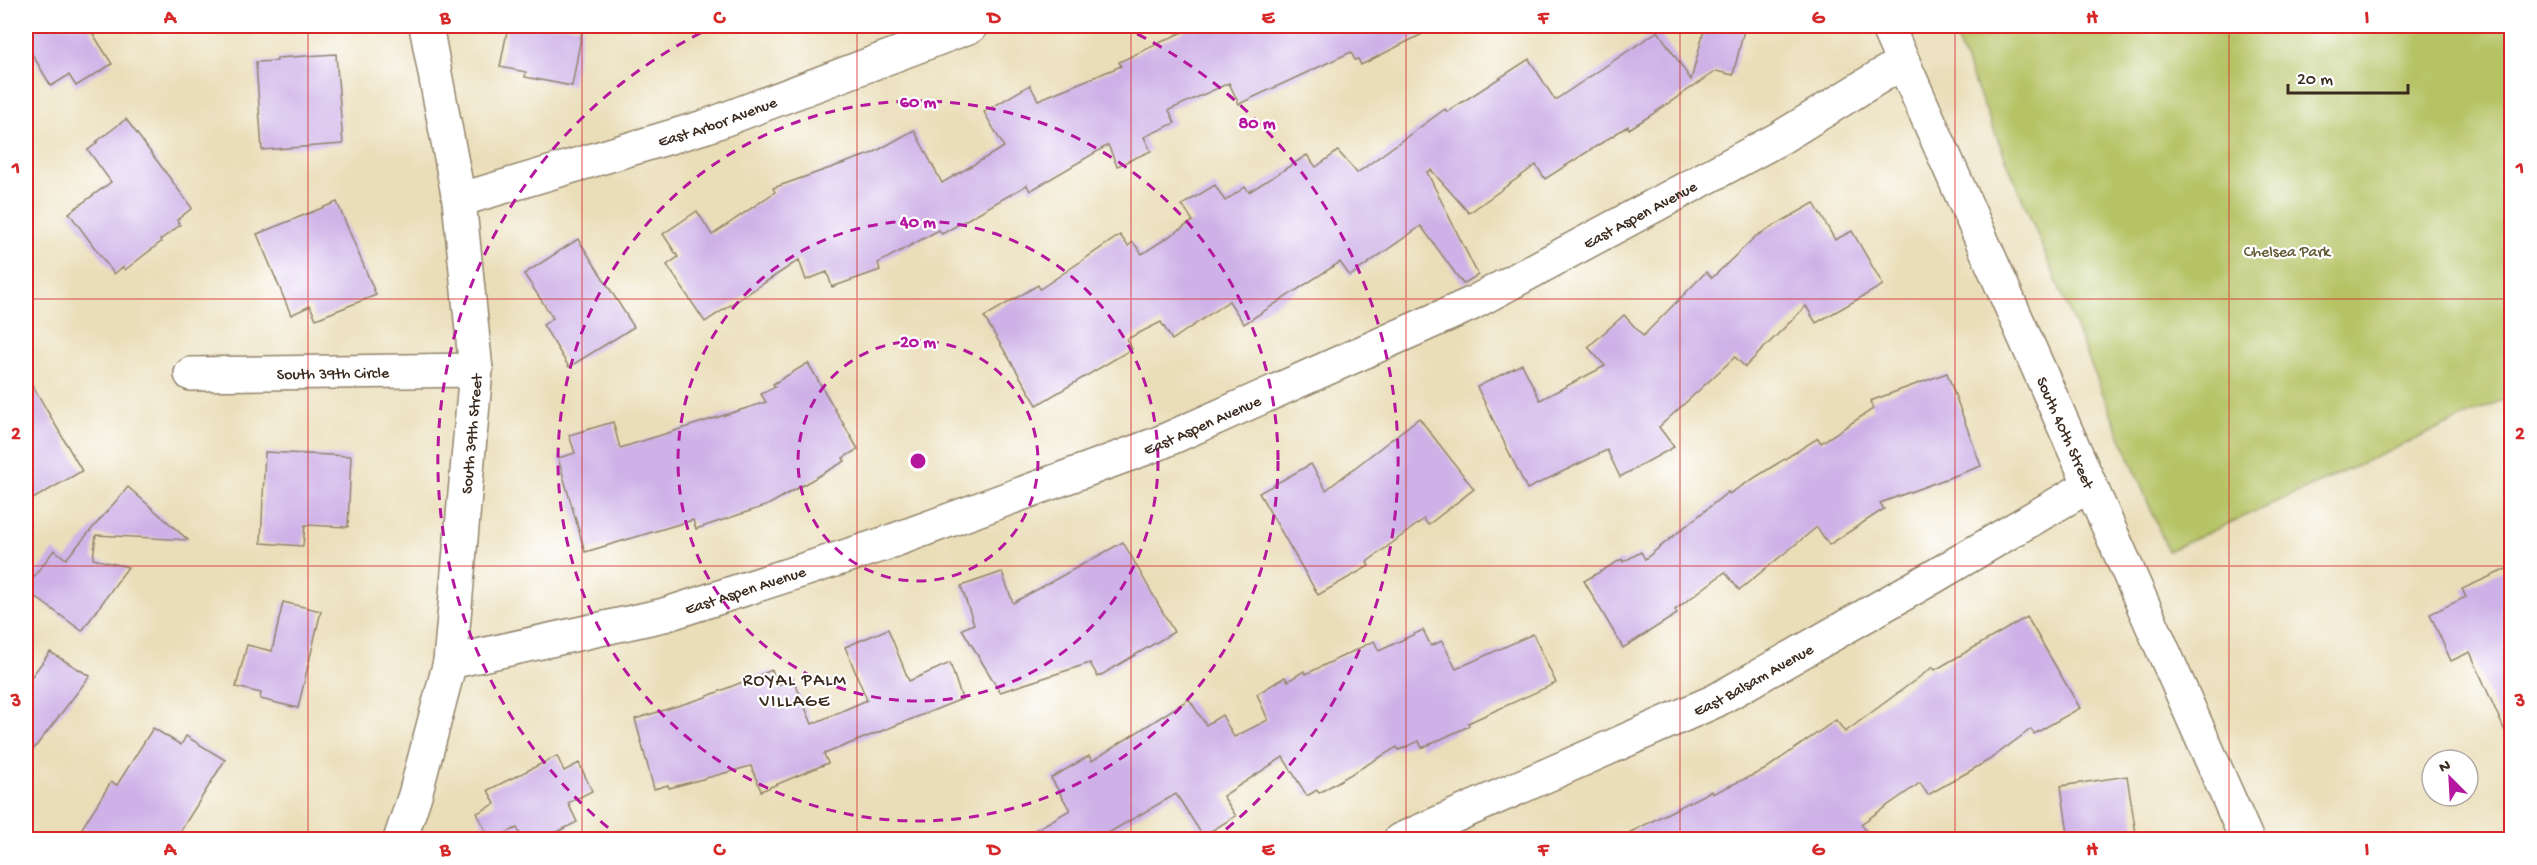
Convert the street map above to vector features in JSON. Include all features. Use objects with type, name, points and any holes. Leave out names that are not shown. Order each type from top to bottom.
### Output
[{"type":"street","name":"South 39th Street","points":[[400,840],[415,795],[450,662],[476,370],[459,200],[426,26]]},
{"type":"street","name":"East Arbor Avenue","points":[[459,200],[707,126],[971,26]]},
{"type":"street","name":"South 40th Street","points":[[1887,26],[2247,840]]},
{"type":"street","name":"East Aspen Avenue","points":[[450,662],[664,615],[884,544],[1157,444],[1471,304],[1780,138],[1903,62]]},
{"type":"street","name":"South 39th Circle","points":[[191,374],[476,370]]},
{"type":"street","name":"East Balsam Avenue","points":[[1400,840],[1715,700],[1918,586],[2090,485]]},
{"type":"green space","name":"Chelsea Park","points":[[1951,26],[2511,26],[2511,396],[2168,551]]},
{"type":"building","points":[[26,26],[88,26],[112,64],[76,86],[69,75],[51,86],[26,44]]},
{"type":"building","points":[[508,26],[583,26],[572,86],[525,77],[526,72],[500,67]]},
{"type":"building","points":[[1195,26],[1438,26],[1361,65],[1351,52],[1239,104],[1229,83],[1169,110],[1175,123],[1144,137],[1151,151],[1117,166],[1108,145],[1030,191],[1027,185],[942,234],[939,230],[878,263],[880,270],[832,287],[827,272],[806,280],[799,260],[705,322],[667,265],[678,257],[663,234],[697,211],[712,235],[775,192],[773,188],[873,153],[914,130],[942,183],[1004,147],[984,112],[1030,85],[1038,100],[1121,66],[1119,62]]},
{"type":"building","points":[[1705,26],[1745,26],[1733,75],[1716,71],[1629,129],[1628,126],[1545,179],[1536,165],[1469,213],[1431,170],[1427,172],[1478,275],[1463,284],[1421,226],[1350,276],[1340,262],[1244,324],[1229,301],[1172,340],[1161,322],[1127,339],[1132,349],[1037,405],[984,317],[1038,285],[1040,289],[1120,235],[1128,246],[1133,242],[1142,254],[1193,221],[1182,205],[1215,185],[1225,201],[1245,187],[1249,192],[1307,155],[1316,167],[1338,151],[1357,173],[1445,109],[1447,112],[1529,59],[1555,100],[1658,31],[1691,80]]},
{"type":"building","points":[[336,54],[343,144],[262,150],[256,62],[277,61],[277,58]]},
{"type":"building","points":[[126,119],[192,208],[177,220],[180,225],[160,240],[161,242],[125,270],[123,267],[114,274],[69,213],[111,182],[88,150]]},
{"type":"building","points":[[337,202],[376,295],[316,319],[310,306],[291,315],[257,234]]},
{"type":"building","points":[[1814,203],[1835,240],[1852,231],[1883,285],[1816,323],[1806,306],[1745,367],[1735,357],[1659,427],[1674,447],[1620,477],[1607,450],[1527,489],[1477,387],[1522,364],[1540,400],[1605,366],[1588,347],[1624,315],[1643,336],[1706,272],[1712,278],[1756,236]]},
{"type":"building","points":[[578,239],[634,327],[569,367],[543,325],[553,318],[524,274]]},
{"type":"building","points":[[808,363],[858,449],[843,458],[845,461],[768,505],[696,529],[693,520],[585,552],[558,458],[575,453],[569,435],[613,422],[620,448],[766,402],[761,394],[775,387],[773,384]]},
{"type":"building","points":[[1947,373],[1981,466],[1880,503],[1884,509],[1829,545],[1817,527],[1739,590],[1725,572],[1675,610],[1677,614],[1623,648],[1584,581],[1622,559],[1623,562],[1641,552],[1645,559],[1728,492],[1729,494],[1818,438],[1821,443],[1873,409],[1870,401]]},
{"type":"building","points":[[26,374],[82,471],[26,503]]},
{"type":"building","points":[[1419,418],[1474,489],[1428,525],[1424,519],[1367,562],[1369,566],[1318,595],[1259,493],[1311,464],[1326,490]]},
{"type":"building","points":[[265,452],[351,456],[348,527],[305,525],[303,546],[261,543]]},
{"type":"building","points":[[128,487],[188,540],[96,535],[93,559],[128,567],[82,631],[26,590],[26,587],[54,550],[66,559]]},
{"type":"building","points":[[1123,542],[1174,632],[1098,677],[1090,663],[1000,692],[962,629],[974,624],[961,586],[1002,572],[1013,603]]},
{"type":"building","points":[[2511,567],[2511,745],[2470,652],[2451,661],[2430,614],[2466,597],[2462,589]]},
{"type":"building","points":[[283,602],[321,611],[298,708],[260,699],[261,693],[236,687],[247,645],[272,651]]},
{"type":"building","points":[[2027,617],[2080,708],[2034,734],[2031,729],[1989,760],[1928,795],[1920,783],[1861,824],[1873,840],[1615,840],[1711,791],[1712,794],[1764,770],[1836,720],[1845,732],[1933,667],[1935,670]]},
{"type":"building","points":[[888,629],[909,681],[950,663],[962,699],[824,754],[828,763],[761,791],[751,766],[669,788],[668,785],[654,789],[635,719],[703,698],[772,670],[778,685],[793,678],[812,724],[867,700],[845,647]]},
{"type":"building","points":[[1423,630],[1431,646],[1442,641],[1456,669],[1533,634],[1556,683],[1468,723],[1469,726],[1422,748],[1419,741],[1399,750],[1397,747],[1319,793],[1317,790],[1307,796],[1283,757],[1223,796],[1236,816],[1203,836],[1176,794],[1096,840],[1018,840],[1070,810],[1051,778],[1089,756],[1092,761],[1189,699],[1206,725],[1222,715],[1234,737],[1268,720],[1257,694],[1285,677],[1288,681],[1304,671],[1306,674],[1374,641],[1379,651]]},
{"type":"building","points":[[50,652],[90,676],[26,759],[26,684]]},
{"type":"building","points":[[153,728],[181,745],[186,736],[225,760],[175,840],[100,840],[82,828],[111,782],[117,785]]},
{"type":"building","points":[[557,756],[564,771],[579,763],[592,791],[568,803],[577,822],[541,840],[523,840],[517,828],[490,840],[477,813],[495,804],[488,790]]},
{"type":"building","points":[[2127,776],[2137,840],[2069,840],[2061,786]]},
{"type":"district","name":"ROYAL PALM VILLAGE","points":[[795,689]]}]
